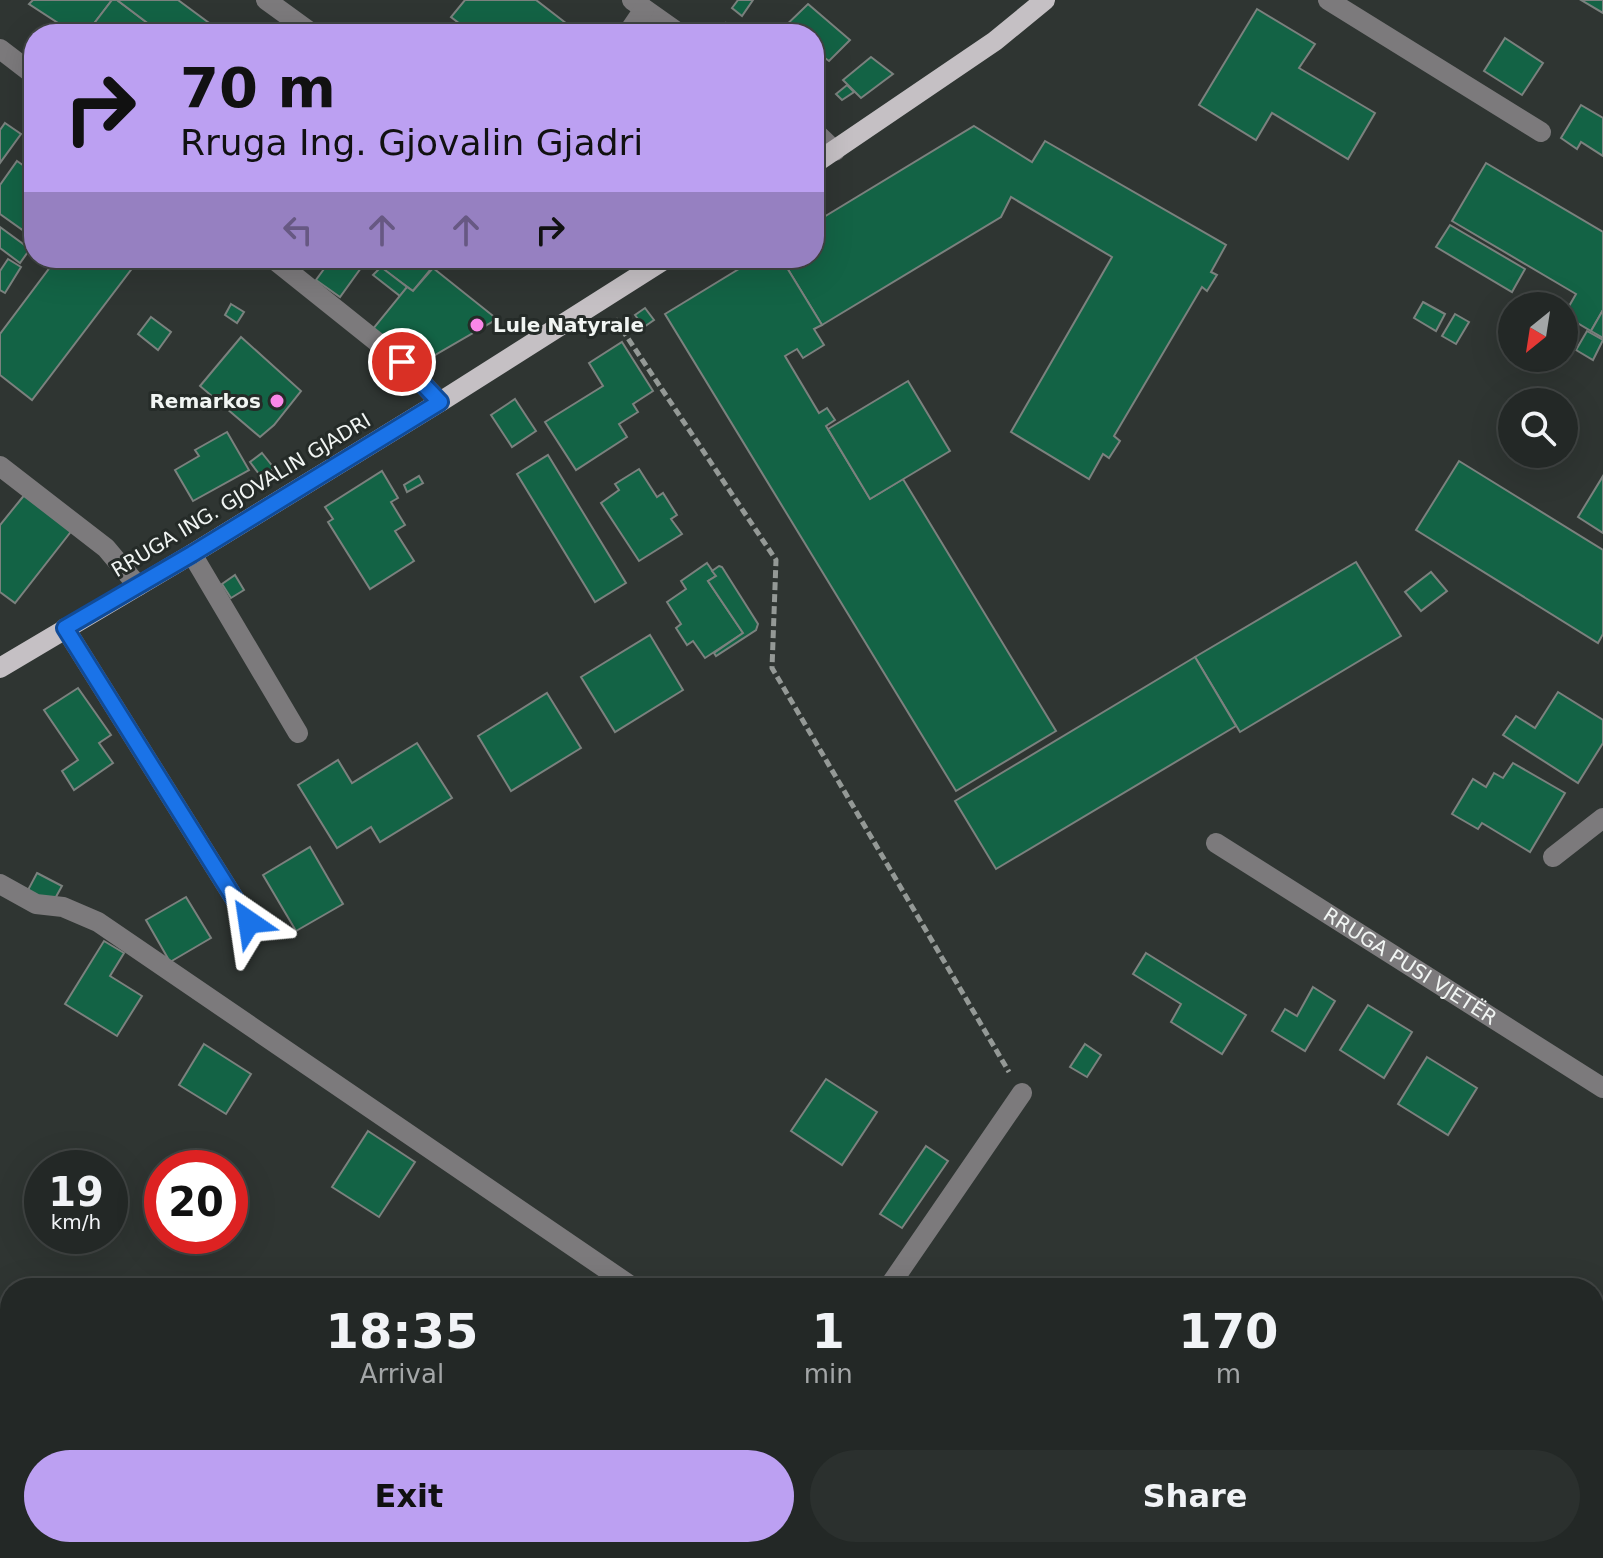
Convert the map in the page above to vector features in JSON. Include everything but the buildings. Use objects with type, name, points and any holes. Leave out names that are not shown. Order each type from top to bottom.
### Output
[{"type":"main road","points":[[824,158],[995,41],[1045,0]]},
{"type":"main road","name":"RRUGA ING. GJOVALIN GJADRI","points":[[0,668],[440,402],[651,268]]},
{"type":"street","points":[[266,0],[299,24]]},
{"type":"street","points":[[1328,0],[1541,132]]},
{"type":"street","points":[[631,24],[638,4],[666,24]]},
{"type":"street","points":[[0,49],[24,67]]},
{"type":"street","points":[[824,141],[835,151]]},
{"type":"street","points":[[284,268],[402,362],[440,402]]},
{"type":"street","points":[[0,466],[106,548],[138,586]]},
{"type":"street","points":[[192,554],[298,733]]},
{"type":"street","points":[[65,628],[249,922]]},
{"type":"street","points":[[1553,857],[1603,818]]},
{"type":"street","name":"RRUGA PUSI VJETËR","points":[[1216,843],[1603,1088]]},
{"type":"street","points":[[0,884],[36,904],[63,907],[98,922],[619,1278]]},
{"type":"street","points":[[895,1278],[1022,1093]]},
{"type":"path","points":[[602,299],[776,560],[772,668],[1022,1093]]},
{"type":"place","name":"Lule Natyrale","points":[[477,325]]},
{"type":"place","name":"Remarkos","points":[[277,401]]},
{"type":"route","points":[[249,922],[65,628],[440,402],[402,362]]}]
